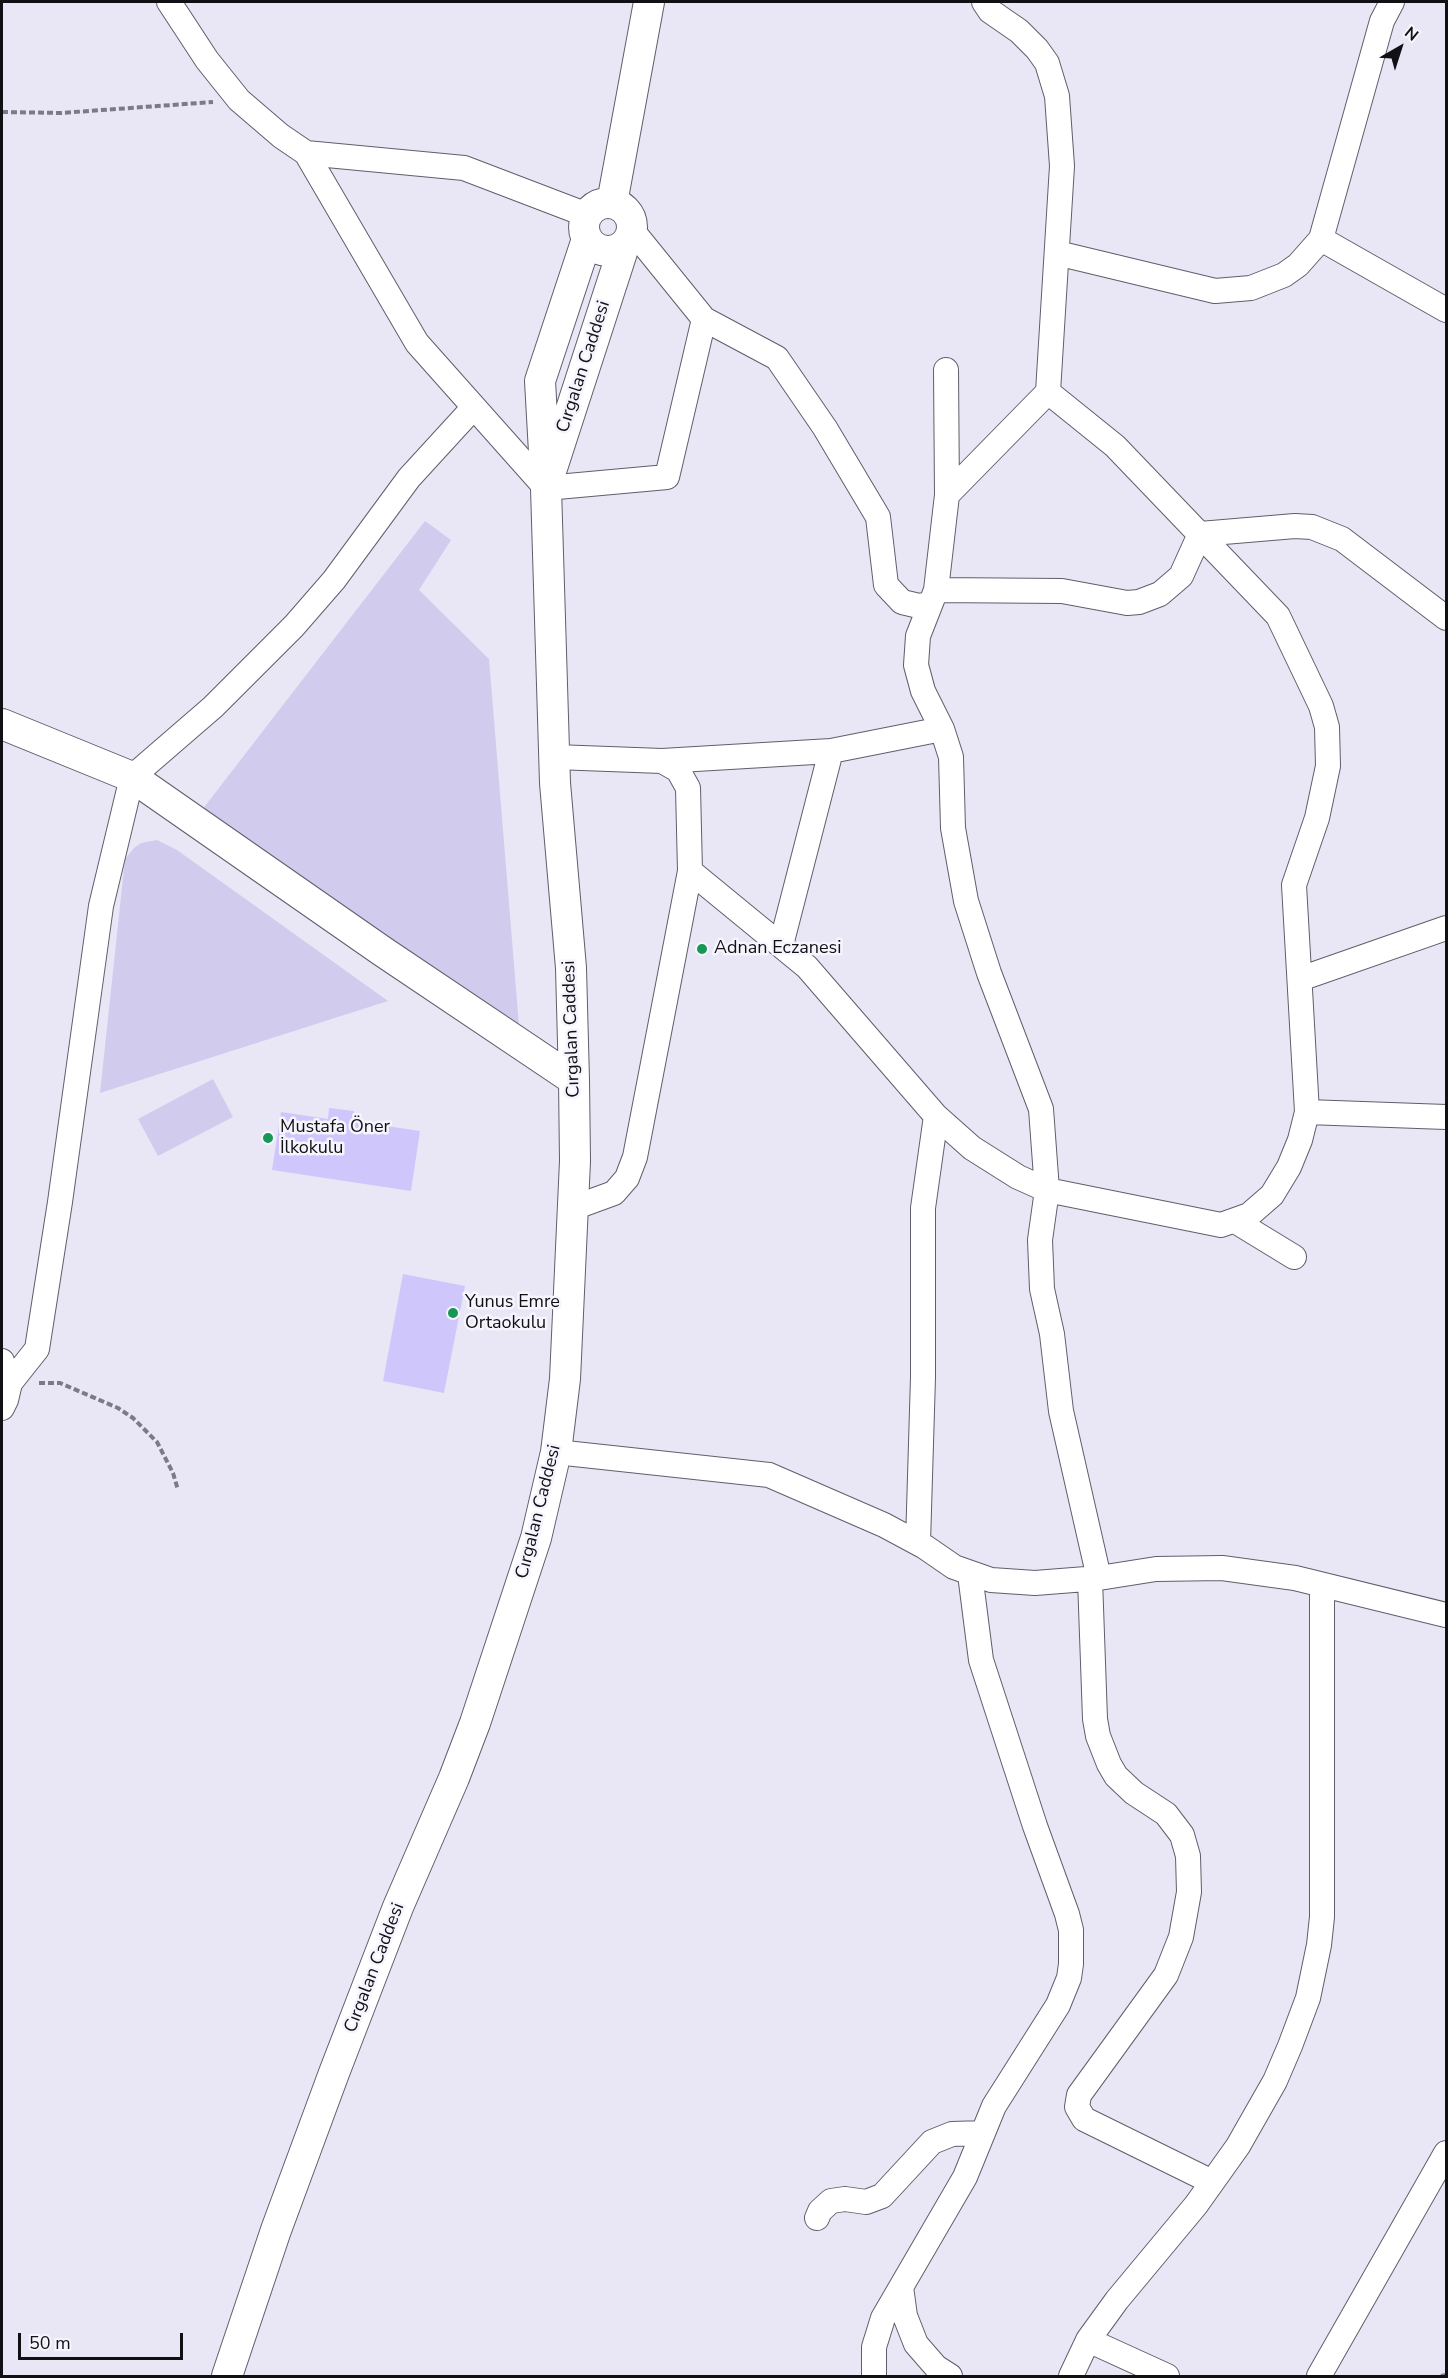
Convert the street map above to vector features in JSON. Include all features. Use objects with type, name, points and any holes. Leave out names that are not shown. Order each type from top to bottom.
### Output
[{"type":"street","points":[[169,2],[207,60],[239,100],[281,136],[306,153],[417,343],[546,488],[667,477],[704,319]]},
{"type":"street","name":"Cırgalan Caddesi","points":[[227,2376],[276,2230],[334,2073],[475,1723],[536,1538],[556,1452],[565,1379],[573,1208],[574,1080],[571,968],[555,757],[540,381],[595,219],[649,2]]},
{"type":"street","points":[[947,495],[1048,392],[1062,166],[1057,96],[1047,63],[1029,40],[999,18],[984,2]]},
{"type":"street","points":[[1057,253],[1196,288],[1233,291],[1251,288],[1284,275],[1298,265],[1321,239],[1382,21],[1392,2]]},
{"type":"street","points":[[306,153],[464,168],[595,219],[628,213],[631,218],[628,238],[613,251],[601,250],[595,219]]},
{"type":"street","points":[[628,238],[704,319],[777,358],[825,428],[878,517],[884,558],[883,576],[886,585],[902,602],[919,606],[932,597],[1062,591],[1127,603],[1139,602],[1160,594],[1181,576],[1200,534]]},
{"type":"street","name":"Cırgalan Caddesi","points":[[546,488],[628,238]]},
{"type":"street","points":[[1321,239],[1446,310]]},
{"type":"street","points":[[946,370],[947,495],[932,597],[918,636],[916,665],[923,691],[942,729],[951,757],[953,828],[966,901],[982,955],[1041,1109],[1047,1190],[1040,1240],[1042,1289],[1052,1334],[1061,1411],[1095,1579],[1095,1719],[1098,1736],[1116,1776],[1134,1793],[1166,1814],[1182,1835],[1188,1856],[1189,1892],[1181,1937],[1166,1976],[1078,2095],[1077,2107],[1084,2119],[1212,2182]]},
{"type":"street","points":[[690,871],[807,967],[936,1116],[972,1148],[994,1163],[1047,1190],[1221,1225],[1235,1221],[1261,1206],[1282,1182],[1300,1140],[1307,1112],[1294,885],[1314,829],[1324,783],[1329,748],[1327,727],[1313,687],[1278,616],[1115,446],[1048,392]]},
{"type":"street","points":[[2,1408],[6,1400],[5,1372],[37,1349],[101,906],[132,777],[213,707],[294,626],[334,580],[408,478],[474,407]]},
{"type":"street","points":[[1200,534],[1295,526],[1312,527],[1328,532],[1342,539],[1446,618]]},
{"type":"street","points":[[2,724],[132,777],[382,951],[574,1080]]},
{"type":"street","points":[[555,757],[662,760],[831,752],[942,729]]},
{"type":"street","points":[[781,945],[831,752]]},
{"type":"street","points":[[573,1208],[614,1193],[632,1168],[690,871],[688,788],[678,770],[662,760]]},
{"type":"street","points":[[1300,979],[1446,928]]},
{"type":"street","points":[[1307,1112],[1446,1117]]},
{"type":"street","points":[[918,1543],[923,1377],[923,1208],[936,1116]]},
{"type":"street","points":[[1235,1221],[1294,1257]]},
{"type":"street","points":[[556,1452],[769,1475],[840,1505],[918,1543],[954,1567],[970,1574],[1013,1584],[1095,1579],[1156,1569],[1213,1568],[1259,1572],[1446,1615]]},
{"type":"street","points":[[874,2376],[873,2355],[883,2318],[965,2177],[994,2106],[1058,2005],[1069,1978],[1072,1947],[1067,1914],[1035,1826],[981,1660],[970,1574]]},
{"type":"street","points":[[1071,2376],[1088,2340],[1143,2265],[1212,2182],[1238,2146],[1275,2081],[1300,2022],[1314,1973],[1322,1917],[1322,1585]]},
{"type":"street","points":[[816,2218],[825,2206],[838,2199],[866,2202],[882,2196],[932,2142],[952,2134],[983,2133]]},
{"type":"street","points":[[1319,2376],[1446,2153]]},
{"type":"street","points":[[901,2287],[905,2316],[916,2344],[936,2367],[950,2376]]},
{"type":"street","points":[[1088,2340],[1167,2376]]},
{"type":"path","points":[[2,112],[61,113],[239,100]]},
{"type":"path","points":[[5,1372],[60,1383],[118,1408],[133,1418],[157,1442],[173,1473],[178,1490]]},
{"type":"path","points":[[1441,2376],[1446,2375]]},
{"type":"shaded area","points":[[425,521],[451,540],[419,590],[489,659],[521,1050],[195,819]]},
{"type":"shaded area","points":[[157,840],[177,850],[388,1001],[100,1093],[125,859],[141,843]]},
{"type":"shaded area","points":[[213,1079],[233,1117],[158,1156],[138,1119]]},
{"type":"building","points":[[329,1108],[354,1111],[353,1121],[420,1131],[411,1191],[272,1170],[281,1112],[328,1119]]},
{"type":"building","points":[[403,1274],[465,1286],[444,1393],[383,1381]]},
{"type":"place","name":"Adnan Eczanesi","points":[[702,949]]},
{"type":"place","name":"Mustafa Öner İlkokulu","points":[[268,1138]]},
{"type":"place","name":"Yunus Emre Ortaokulu","points":[[453,1313]]}]
